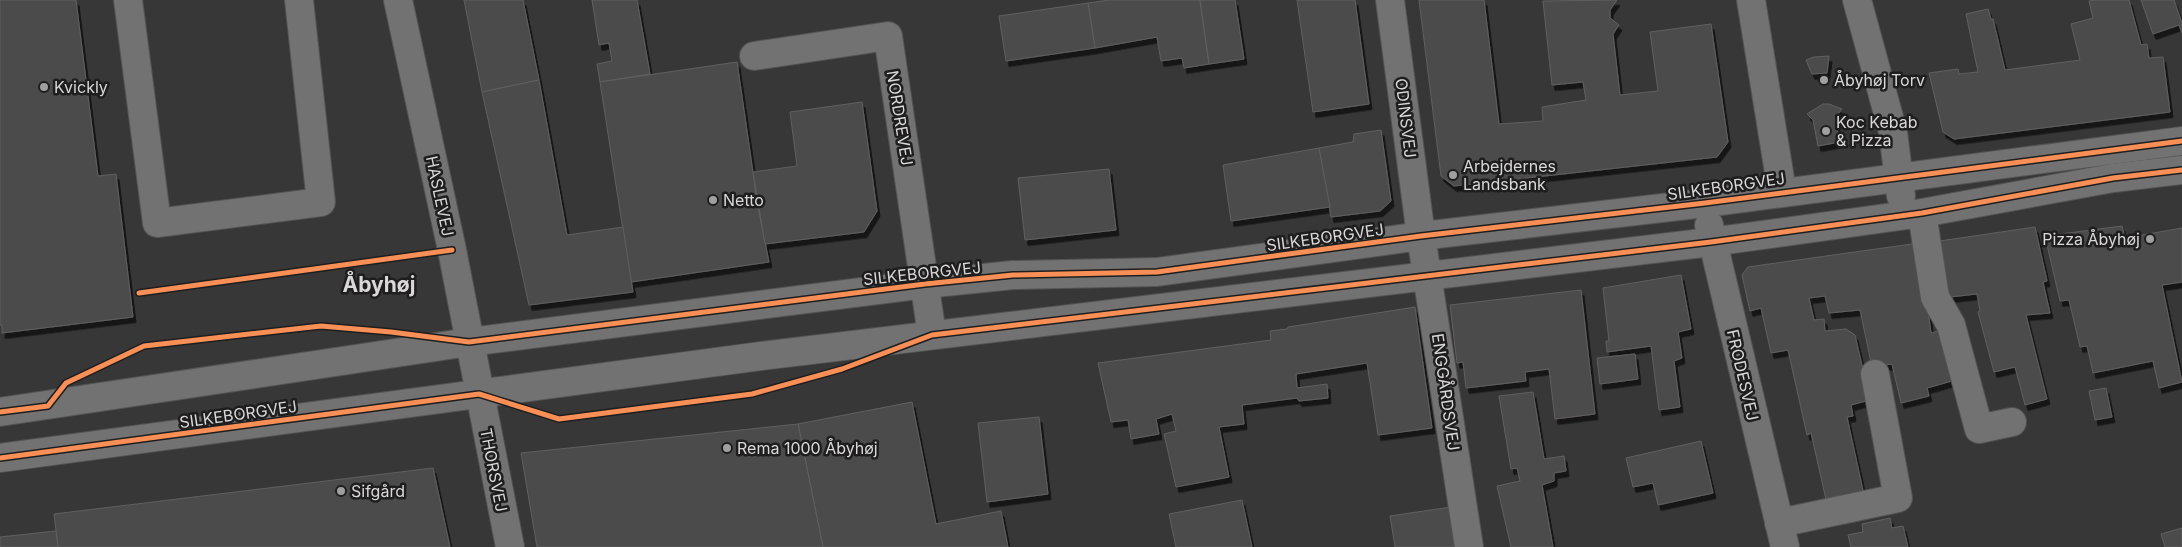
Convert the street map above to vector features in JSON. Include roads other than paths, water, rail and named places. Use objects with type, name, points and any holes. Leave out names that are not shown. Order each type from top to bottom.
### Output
[{"type":"street","points":[[128,0],[157,224],[321,202],[299,0]]},
{"type":"street","name":"HASLEVEJ","points":[[398,0],[452,250],[479,394]]},
{"type":"street","name":"ODINSVEJ","points":[[1390,0],[1421,236]]},
{"type":"street","points":[[1751,0],[1782,191]]},
{"type":"street","points":[[1857,0],[1893,132],[1898,178],[1913,214],[1935,297],[1951,325],[1979,429],[2012,422]]},
{"type":"street","name":"NORDREVEJ","points":[[754,56],[888,36],[932,335]]},
{"type":"street","name":"SILKEBORGVEJ","points":[[0,412],[470,342],[924,284],[1013,276],[1157,272],[1421,236],[1705,203],[1782,191],[2182,141]]},
{"type":"street","name":"SILKEBORGVEJ","points":[[0,458],[479,394],[555,382],[1712,242],[1913,214],[2113,178],[2182,170]]},
{"type":"street","name":"FRODESVEJ","points":[[1705,203],[1712,242],[1782,535]]},
{"type":"street","name":"ENGGÅRDSVEJ","points":[[1421,236],[1469,547]]},
{"type":"street","points":[[1782,535],[1898,498],[1875,374]]},
{"type":"street","name":"THORSVEJ","points":[[479,394],[510,547]]},
{"type":"place","name":"Åbyhøj Torv","points":[[1824,80]]},
{"type":"place","name":"Kvickly","points":[[44,87]]},
{"type":"place","name":"Koc Kebab & Pizza","points":[[1826,131]]},
{"type":"place","name":"Arbejdernes Landsbank","points":[[1453,175]]},
{"type":"place","name":"Netto","points":[[713,200]]},
{"type":"place","name":"Pizza Åbyhøj","points":[[2150,239]]},
{"type":"place","name":"Rema 1000 Åbyhøj","points":[[727,448]]},
{"type":"place","name":"Sifgård","points":[[341,491]]},
{"type":"district","name":"Åbyhøj","points":[[379,284]]}]
